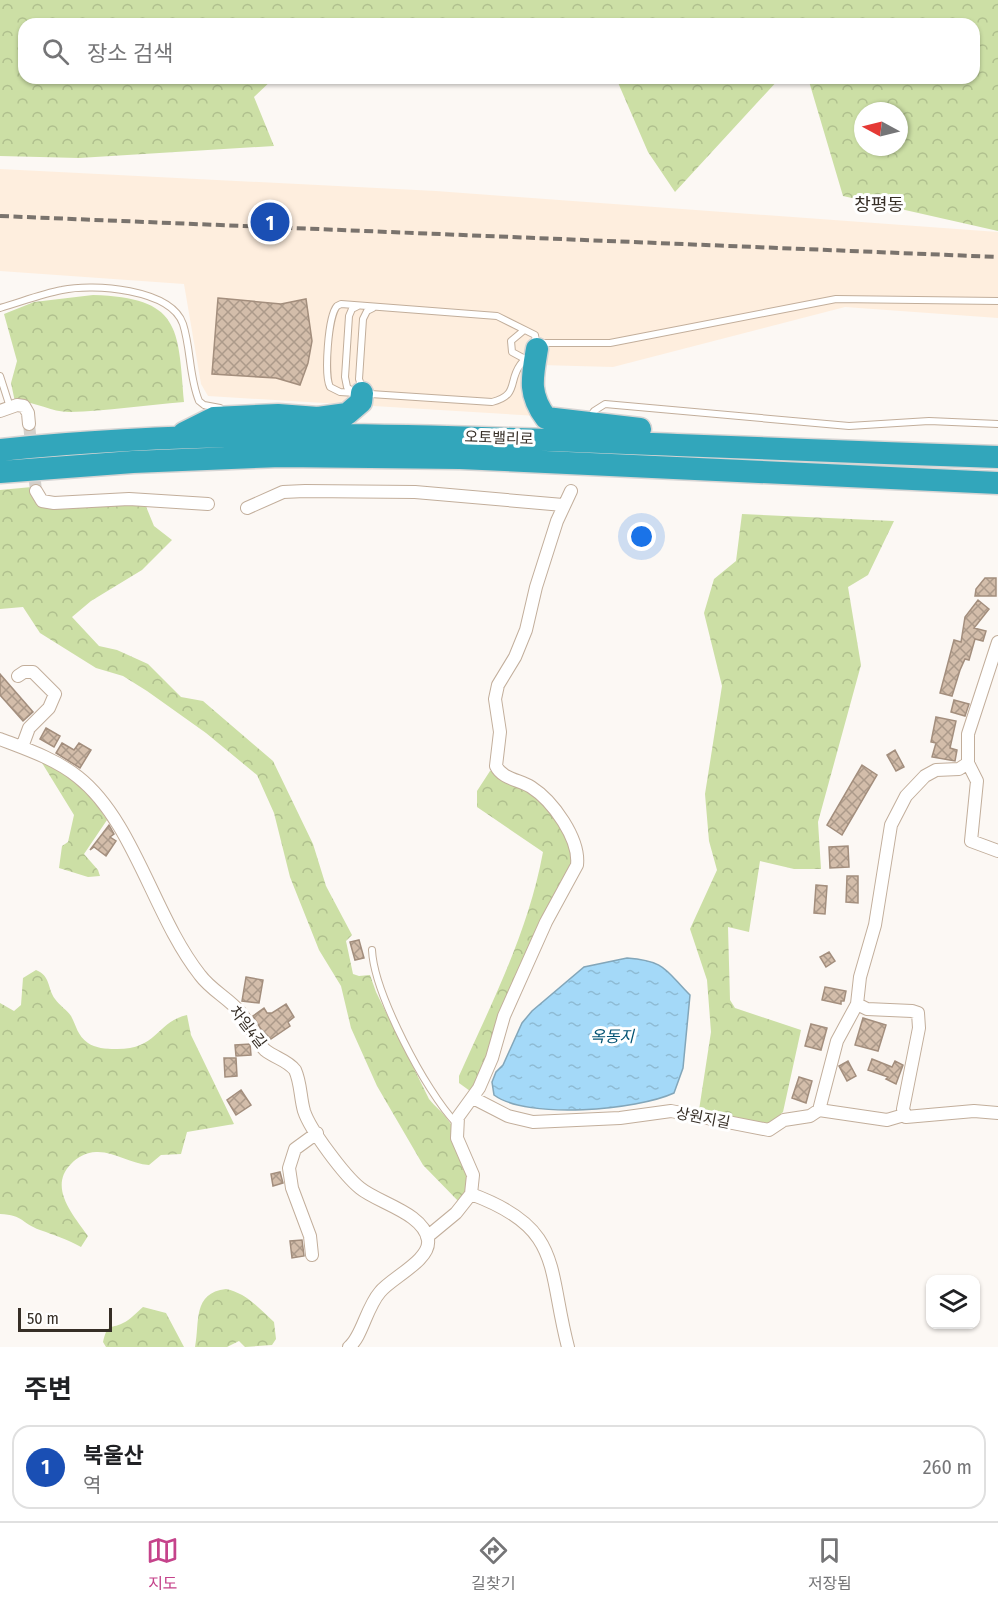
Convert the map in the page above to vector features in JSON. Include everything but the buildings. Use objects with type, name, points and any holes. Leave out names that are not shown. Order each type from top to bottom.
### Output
[{"type":"highway","points":[[533,350],[534,403],[546,418],[796,450]]},
{"type":"highway","points":[[173,437],[214,418],[278,415],[318,418],[347,414],[361,402],[353,397]]},
{"type":"highway","name":"오토밸리로","points":[[0,450],[86,441],[267,433],[488,437],[998,457]]},
{"type":"highway","name":"오토밸리로","points":[[0,472],[133,462],[281,456],[460,458],[998,483]]},
{"type":"street","points":[[5,409],[24,406],[28,413],[29,424]]},
{"type":"street","points":[[36,491],[42,501],[54,503],[113,499],[208,504]]},
{"type":"street","points":[[247,508],[283,492],[305,491],[414,492],[563,506]]},
{"type":"street","points":[[349,1347],[355,1341],[367,1309],[380,1292],[422,1257],[427,1245],[427,1237],[456,1213],[471,1194],[473,1175],[457,1138],[456,1123],[461,1111],[473,1098],[492,1058],[504,1016],[577,865],[578,856],[573,839],[543,797],[529,786],[504,775],[496,766],[500,732],[495,699],[498,685],[515,657],[526,630],[536,587],[563,506],[571,491]]},
{"type":"street","points":[[998,642],[968,734],[968,763],[977,781],[971,841],[998,851]]},
{"type":"street","points":[[18,676],[24,672],[33,672],[55,694],[49,708],[29,729],[22,747]]},
{"type":"street","name":"차일4길","points":[[0,739],[63,767],[78,777],[95,794],[124,836],[157,905],[189,960],[211,989],[238,1009],[264,1050],[295,1070],[305,1113],[349,1178],[364,1191],[409,1215],[427,1237]]},
{"type":"street","points":[[968,763],[959,770],[936,770],[925,776],[906,796],[891,825],[875,925],[860,977],[857,1004],[837,1041],[819,1110],[887,1120],[904,1115],[909,1118],[968,1112],[998,1113]]},
{"type":"street","points":[[857,1004],[867,1009],[918,1013],[919,1028],[904,1115]]},
{"type":"street","name":"상원지길","points":[[473,1098],[508,1116],[546,1122],[620,1118],[671,1111],[769,1130],[784,1120],[810,1116],[819,1110]]},
{"type":"street","points":[[312,1255],[310,1236],[292,1188],[289,1168],[295,1149],[317,1133]]},
{"type":"street","points":[[471,1194],[511,1214],[541,1241],[550,1257],[556,1277],[560,1318],[568,1347]]},
{"type":"lane","points":[[0,307],[63,289],[81,288],[158,298],[170,306],[183,325],[199,401],[213,407],[230,408]]},
{"type":"lane","points":[[523,331],[511,340],[512,352],[619,342],[837,299],[998,301]]},
{"type":"lane","points":[[353,397],[347,387],[345,377],[349,316],[352,309],[358,305]]},
{"type":"lane","points":[[358,305],[497,316],[535,335],[533,350],[516,372],[512,390],[499,400],[353,397],[335,391],[328,382],[332,315],[337,306],[358,305]]},
{"type":"lane","points":[[241,408],[332,411],[353,397],[360,385],[363,319],[367,311],[376,307]]},
{"type":"lane","points":[[0,376],[5,409]]},
{"type":"lane","points":[[589,420],[594,411],[605,404],[849,426],[929,421],[998,424]]},
{"type":"lane","points":[[372,950],[374,970],[387,1003],[436,1101],[456,1123]]},
{"type":"shaded area","points":[[0,169],[436,191],[998,232],[998,318],[845,307],[613,367],[540,365],[538,416],[208,396],[201,384],[184,284],[0,271]]},
{"type":"green space","points":[[0,0],[998,0],[998,231],[843,196],[810,84],[980,84],[980,18],[18,18],[18,84],[268,84],[254,97],[274,146],[79,158],[0,156]]},
{"type":"green space","points":[[619,84],[774,84],[675,192],[648,152]]},
{"type":"green space","points":[[93,295],[122,297],[143,302],[158,310],[169,321],[176,336],[184,402],[69,412],[15,402],[11,383],[17,361],[4,314],[34,302]]},
{"type":"green space","points":[[32,487],[34,496],[145,504],[154,526],[172,540],[142,570],[91,601],[72,617],[99,646],[117,650],[148,664],[181,697],[203,701],[273,761],[313,844],[326,886],[352,935],[346,941],[353,974],[370,975],[376,992],[429,1099],[446,1117],[455,1133],[471,1183],[461,1204],[423,1165],[377,1086],[351,1028],[341,986],[319,950],[290,877],[274,813],[257,775],[206,733],[147,691],[123,676],[96,668],[40,633],[23,607],[0,609],[0,490]]},
{"type":"green space","points":[[742,514],[894,521],[868,575],[848,587],[861,665],[818,822],[821,869],[794,869],[760,861],[749,932],[728,927],[730,1000],[735,1008],[801,1030],[783,1112],[769,1125],[699,1110],[711,1032],[707,980],[690,929],[717,870],[709,841],[705,794],[722,686],[704,613],[714,579],[736,561]]},
{"type":"green space","points":[[39,758],[78,784],[107,820],[84,854],[98,870],[100,876],[88,877],[59,868],[62,846],[68,842],[74,815]]},
{"type":"green space","points":[[490,771],[497,771],[534,792],[563,829],[575,856],[474,1092],[459,1083],[459,1076],[519,939],[543,852],[477,807],[477,791]]},
{"type":"green space","points":[[36,970],[44,976],[55,999],[71,1016],[82,1037],[97,1047],[115,1049],[140,1045],[149,1041],[169,1023],[187,1015],[191,1035],[234,1124],[187,1132],[181,1154],[161,1155],[149,1165],[103,1152],[89,1153],[76,1159],[65,1173],[62,1191],[70,1210],[88,1236],[81,1247],[18,1218],[0,1214],[0,1003],[14,1011],[21,1005],[23,978]]},
{"type":"green space","points":[[226,1289],[246,1298],[274,1322],[276,1339],[272,1345],[245,1347],[239,1341],[227,1347],[195,1347],[198,1319],[203,1303],[208,1296]]},
{"type":"green space","points":[[143,1307],[166,1313],[184,1347],[106,1347],[103,1342],[108,1329],[126,1322]]},
{"type":"water","name":"옥동지","points":[[627,958],[640,959],[664,968],[690,995],[683,1068],[674,1093],[635,1104],[583,1110],[531,1108],[510,1103],[494,1095],[492,1082],[496,1072],[503,1065],[522,1023],[532,1011],[584,967]]},
{"type":"tunnel","points":[[29,424],[36,491]]},
{"type":"railway","points":[[0,216],[998,257]]},
{"type":"place","name":"북울산","points":[[270,222]]},
{"type":"district","name":"창평동","points":[[879,205]]}]
